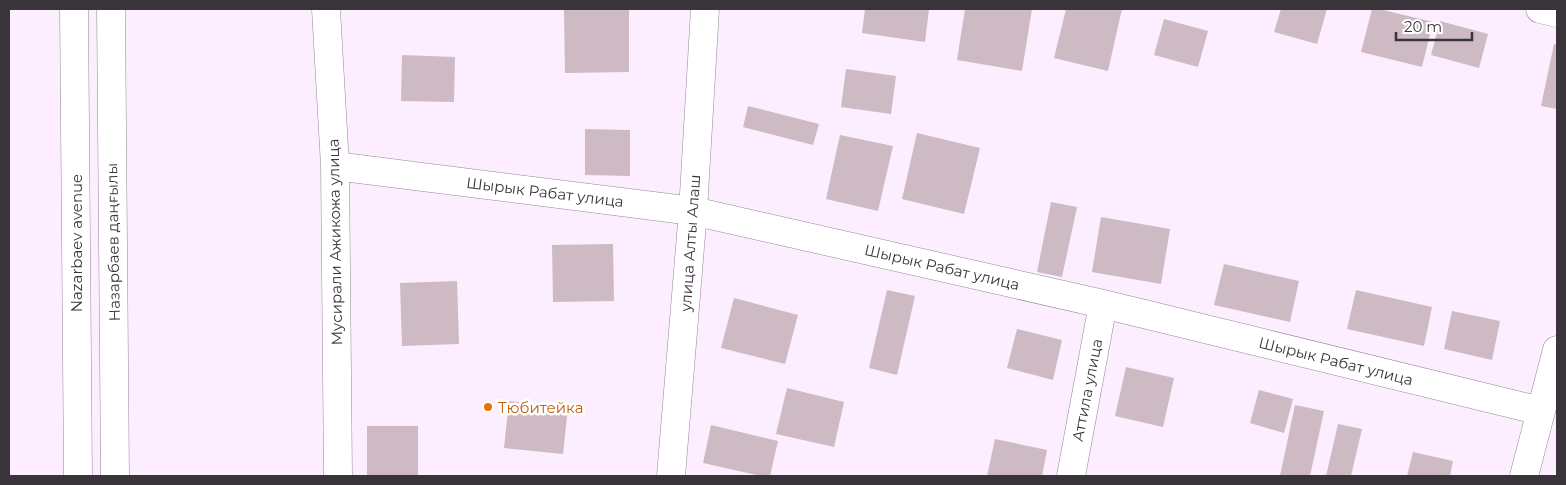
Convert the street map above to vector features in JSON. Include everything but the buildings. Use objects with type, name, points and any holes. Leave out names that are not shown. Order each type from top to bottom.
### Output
[{"type":"street","name":"Nazarbaev avenue","points":[[74,9],[78,476]]},
{"type":"street","name":"Назарбаев даңғылы","points":[[111,9],[115,476]]},
{"type":"street","name":"Мусирали Ажикожа улица","points":[[326,9],[335,166],[338,476]]},
{"type":"street","name":"улица Алты Алаш","points":[[671,476],[693,211],[705,9]]},
{"type":"street","points":[[1540,9],[1557,13]]},
{"type":"street","name":"Шырык Рабат улица","points":[[335,166],[693,211],[1103,304],[1541,411]]},
{"type":"street","name":"Аттила улица","points":[[1071,476],[1103,304]]},
{"type":"street","points":[[1524,476],[1557,350]]},
{"type":"place","name":"Тюбитейка","points":[[488,407]]}]
